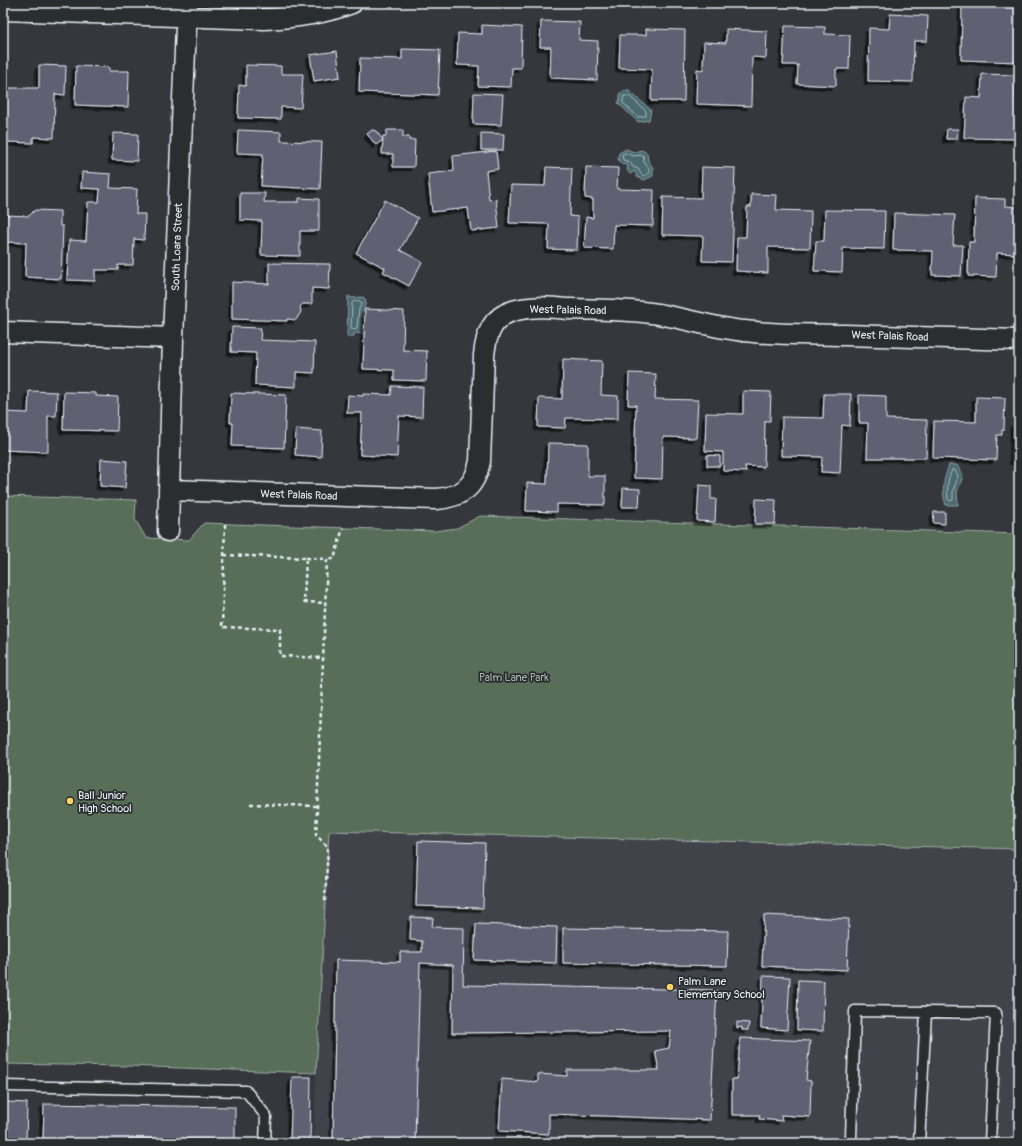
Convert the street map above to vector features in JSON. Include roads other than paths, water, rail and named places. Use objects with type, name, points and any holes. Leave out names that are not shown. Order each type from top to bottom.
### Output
[{"type":"street","points":[[3,10],[187,10],[264,19],[289,18],[313,14],[337,9],[352,3]]},
{"type":"street","name":"South Loara Street","points":[[168,531],[173,338],[187,10]]},
{"type":"street","name":"West Palais Road","points":[[169,490],[436,499],[458,495],[467,488],[476,476],[480,461],[484,355],[485,342],[489,330],[503,315],[527,308],[656,314],[724,329],[766,333],[1019,340]]},
{"type":"street","points":[[3,332],[173,338]]},
{"type":"lane","points":[[849,1143],[851,1138],[855,1011],[996,1013],[990,1143]]},
{"type":"lane","points":[[919,1143],[926,1012]]},
{"type":"lane","points":[[3,1086],[246,1091],[266,1116],[265,1143]]},
{"type":"water","points":[[629,91],[651,110],[649,120],[638,122],[618,103],[620,93]]},
{"type":"water","points":[[626,149],[634,152],[642,150],[647,153],[648,160],[653,168],[653,176],[644,180],[637,177],[635,171],[630,174],[627,170],[628,165],[621,164],[618,159],[619,153]]},
{"type":"water","points":[[348,296],[352,298],[363,297],[366,300],[361,323],[363,334],[355,333],[353,337],[347,337]]},
{"type":"water","points":[[949,465],[957,465],[963,476],[957,492],[958,505],[946,505],[944,500],[944,485]]},
{"type":"place","name":"Ball Junior High School","points":[[70,801]]},
{"type":"place","name":"Palm Lane Elementary School","points":[[670,987]]},
{"type":"park label","name":"Palm Lane Park","points":[[514,677]]}]
